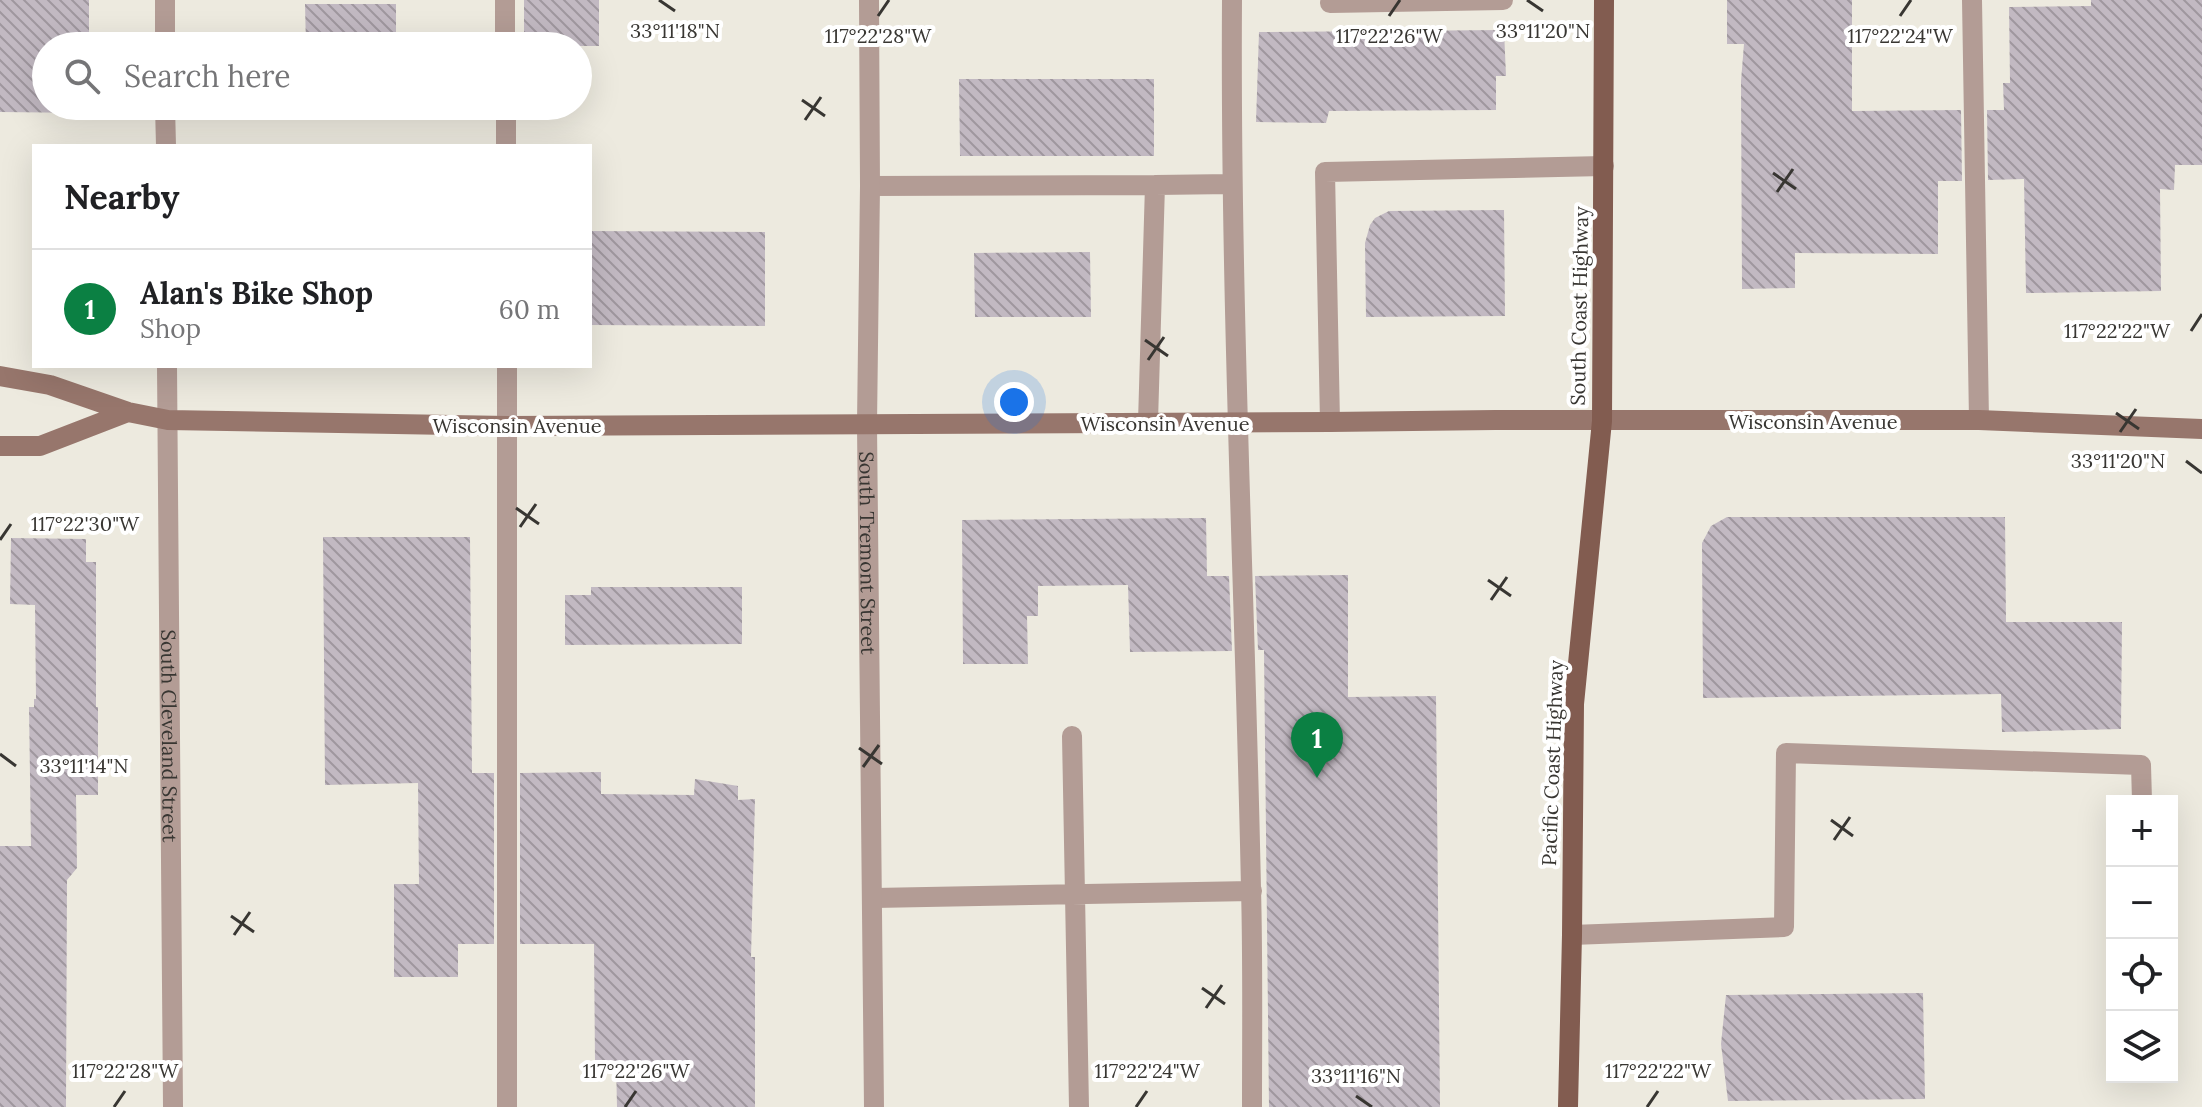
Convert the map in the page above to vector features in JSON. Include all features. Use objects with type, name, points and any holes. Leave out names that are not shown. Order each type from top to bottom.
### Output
[{"type":"main road","points":[[1604,0],[1604,166]]},
{"type":"main road","name":"South Coast Highway","points":[[1602,421],[1604,166]]},
{"type":"main road","name":"Wisconsin Avenue","points":[[0,376],[50,385],[128,412],[168,420],[507,426],[1979,420],[2202,429]]},
{"type":"main road","points":[[0,446],[40,446],[128,412]]},
{"type":"main road","name":"Pacific Coast Highway","points":[[1568,1107],[1574,704],[1602,421]]},
{"type":"street","points":[[165,0],[165,32]]},
{"type":"street","points":[[505,0],[505,32]]},
{"type":"street","name":"South Tremont Street","points":[[869,0],[867,425],[874,1107]]},
{"type":"street","points":[[1232,0],[1237,422],[1252,891],[1252,1107]]},
{"type":"street","points":[[1330,3],[1503,0]]},
{"type":"street","points":[[1972,0],[1979,420]]},
{"type":"street","points":[[165,120],[166,144]]},
{"type":"street","points":[[506,120],[506,144]]},
{"type":"street","points":[[1330,422],[1325,172],[1604,166]]},
{"type":"street","points":[[870,186],[1232,184]]},
{"type":"street","points":[[1148,422],[1155,185]]},
{"type":"street","name":"South Cleveland Street","points":[[167,368],[173,1107]]},
{"type":"street","points":[[507,368],[507,1107]]},
{"type":"street","points":[[1072,736],[1079,1107]]},
{"type":"street","points":[[1572,935],[1784,927],[1786,753],[2141,765],[2142,795]]},
{"type":"street","points":[[874,898],[1252,891]]},
{"type":"building","points":[[0,0],[89,0],[89,32],[32,32],[32,112],[0,112]]},
{"type":"building","points":[[524,0],[599,0],[599,46],[592,46],[592,32],[524,32]]},
{"type":"building","points":[[1727,0],[1852,0],[1852,111],[1961,110],[1962,181],[1938,181],[1938,254],[1795,253],[1795,288],[1742,289],[1741,81],[1744,44],[1727,44]]},
{"type":"building","points":[[2091,0],[2202,0],[2202,165],[2175,165],[2174,190],[2160,189],[2161,291],[2026,293],[2024,179],[1988,180],[1987,110],[2004,110],[2003,83],[2010,83],[2009,7],[2091,6]]},
{"type":"building","points":[[305,4],[396,4],[396,32],[306,32]]},
{"type":"building","points":[[1504,30],[1506,76],[1496,76],[1496,110],[1329,111],[1326,123],[1256,122],[1259,32]]},
{"type":"building","points":[[959,79],[1154,79],[1154,156],[960,156]]},
{"type":"building","points":[[1504,210],[1505,316],[1366,317],[1365,243],[1375,218],[1389,211]]},
{"type":"building","points":[[592,231],[765,232],[765,326],[592,325]]},
{"type":"building","points":[[1090,252],[1091,317],[975,317],[974,253]]},
{"type":"building","points":[[1727,517],[2005,517],[2006,622],[2122,622],[2121,729],[2002,732],[2001,694],[1703,698],[1702,543],[1711,526]]},
{"type":"building","points":[[1206,518],[1207,576],[1229,576],[1232,651],[1130,652],[1128,585],[1038,586],[1038,616],[1027,616],[1028,664],[963,664],[962,520]]},
{"type":"building","points":[[323,537],[470,537],[472,773],[494,773],[494,944],[458,944],[458,977],[394,977],[394,884],[419,884],[418,783],[325,785]]},
{"type":"building","points":[[11,538],[86,539],[86,562],[96,562],[98,795],[76,795],[77,868],[67,880],[66,1107],[0,1107],[0,846],[31,846],[29,707],[34,707],[36,699],[35,605],[10,604]]},
{"type":"building","points":[[1348,575],[1348,697],[1436,696],[1440,1107],[1269,1107],[1264,650],[1258,650],[1255,576]]},
{"type":"building","points":[[591,587],[742,587],[742,644],[565,645],[565,595],[591,595]]},
{"type":"building","points":[[601,772],[601,794],[694,795],[695,779],[738,786],[738,800],[755,799],[751,957],[755,957],[755,1107],[617,1107],[616,1061],[595,1062],[594,944],[520,944],[520,773]]},
{"type":"building","points":[[1923,993],[1925,1099],[1728,1101],[1721,1044],[1726,995]]},
{"type":"place","name":"Alan's Bike Shop","points":[[1317,778]]}]
